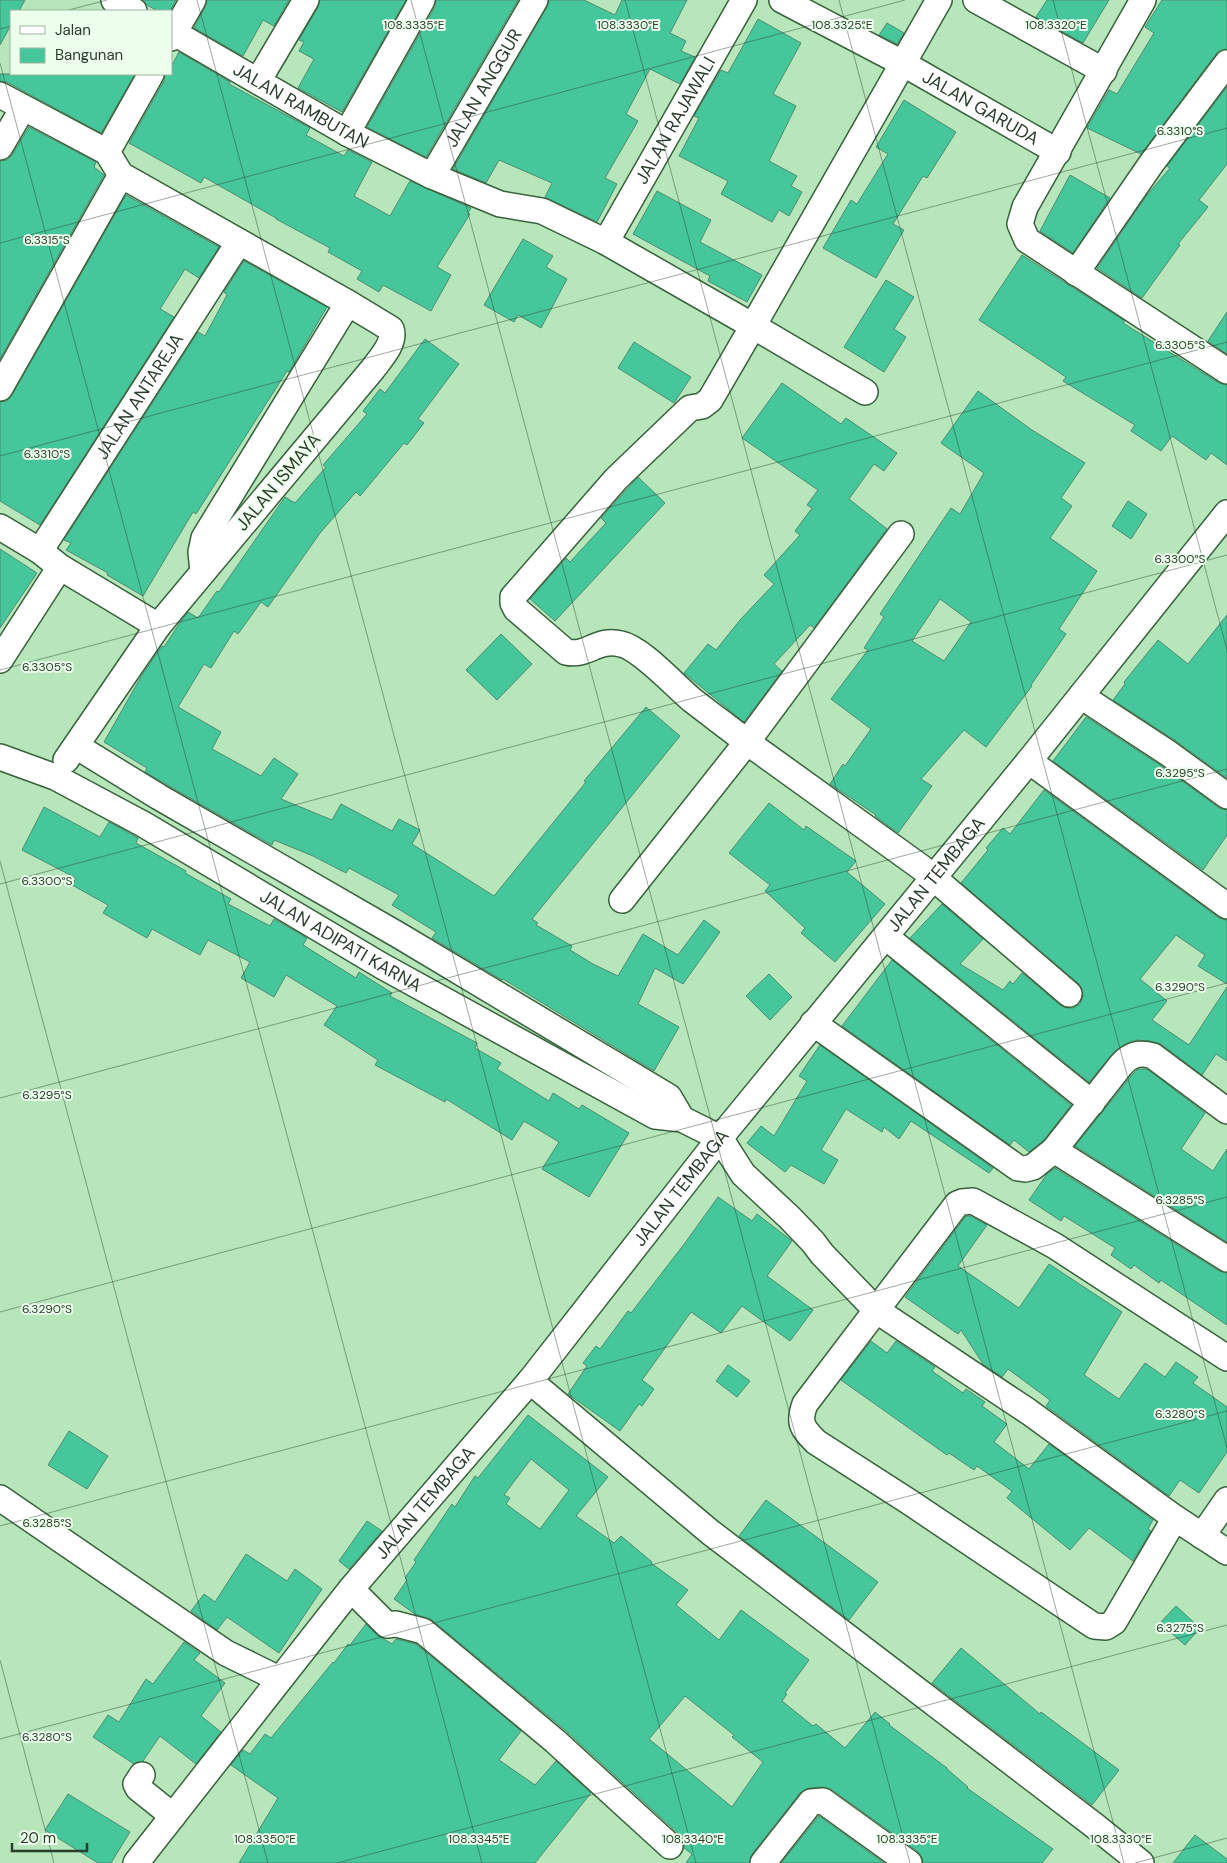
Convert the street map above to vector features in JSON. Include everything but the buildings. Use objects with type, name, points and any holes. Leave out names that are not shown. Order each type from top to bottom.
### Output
[{"type":"street","points":[[114,0],[132,10]]},
{"type":"street","points":[[172,34],[193,0]]},
{"type":"street","points":[[258,81],[306,0]]},
{"type":"street","points":[[348,133],[422,0]]},
{"type":"street","name":"JALAN ANGGUR","points":[[432,176],[535,0]]},
{"type":"street","name":"JALAN RAJAWALI","points":[[606,242],[744,0]]},
{"type":"street","name":"JALAN GARUDA","points":[[782,0],[904,64],[1058,152]]},
{"type":"street","points":[[940,0],[710,400],[702,406],[690,408],[616,479],[513,596],[513,603],[516,609],[566,652],[576,654],[604,643],[622,644],[636,651],[691,699],[747,742],[894,846],[1069,994]]},
{"type":"street","points":[[976,0],[1104,71]]},
{"type":"street","points":[[1143,0],[1058,152],[1024,207],[1020,224],[1027,240],[1076,274],[1227,371]]},
{"type":"street","name":"JALAN RAMBUTAN","points":[[172,34],[348,133],[432,176],[500,204],[542,211],[606,242],[865,392]]},
{"type":"street","points":[[1076,274],[1151,164],[1227,62]]},
{"type":"street","points":[[107,152],[150,75]]},
{"type":"street","points":[[0,96],[107,152],[121,175],[348,303],[204,538],[201,552],[203,572]]},
{"type":"street","points":[[0,147],[23,108]]},
{"type":"street","points":[[0,388],[121,175]]},
{"type":"street","name":"JALAN ANTAREJA","points":[[40,551],[239,242]]},
{"type":"street","name":"JALAN ISMAYA","points":[[55,777],[158,626],[372,370],[391,342],[394,335],[392,329],[348,303]]},
{"type":"street","name":"JALAN TEMBAGA","points":[[136,1863],[163,1808],[279,1679],[351,1589],[530,1381],[699,1127],[814,1023],[886,937],[928,873],[1029,761],[1227,514]]},
{"type":"street","points":[[0,526],[40,551],[60,567],[158,626]]},
{"type":"street","points":[[622,900],[747,742],[901,534]]},
{"type":"street","points":[[0,660],[60,567]]},
{"type":"street","points":[[1081,696],[1168,753],[1227,796]]},
{"type":"street","name":"JALAN ADIPATI KARNA","points":[[76,746],[159,797],[400,936],[669,1096],[699,1127]]},
{"type":"street","name":"JALAN ADIPATI KARNA","points":[[0,757],[55,777],[143,824],[382,966],[654,1116],[699,1127]]},
{"type":"street","points":[[1029,761],[1227,906]]},
{"type":"street","points":[[143,824],[159,797]]},
{"type":"street","points":[[382,966],[400,936]]},
{"type":"street","points":[[886,937],[1092,1103]]},
{"type":"street","points":[[814,1023],[1018,1168],[1034,1167],[1054,1150],[1128,1057],[1135,1054],[1153,1056],[1227,1110]]},
{"type":"street","points":[[699,1127],[743,1174],[790,1218],[876,1310],[1029,1412],[1175,1518],[1227,1552]]},
{"type":"street","points":[[1054,1150],[1227,1259]]},
{"type":"street","points":[[1175,1518],[1114,1622],[1106,1626],[1094,1626],[911,1503],[816,1442],[803,1429],[801,1416],[805,1404],[957,1204],[962,1202],[973,1201],[1055,1246],[1227,1358]]},
{"type":"street","points":[[530,1381],[710,1532],[1141,1863]]},
{"type":"street","points":[[0,1498],[226,1653],[279,1679]]},
{"type":"street","points":[[1202,1536],[1227,1500]]},
{"type":"street","points":[[351,1589],[387,1625],[396,1624],[423,1631],[555,1740],[670,1846]]},
{"type":"street","points":[[142,1775],[136,1784],[137,1786],[163,1808]]},
{"type":"street","points":[[763,1863],[811,1802],[816,1801],[823,1801],[909,1863]]}]
